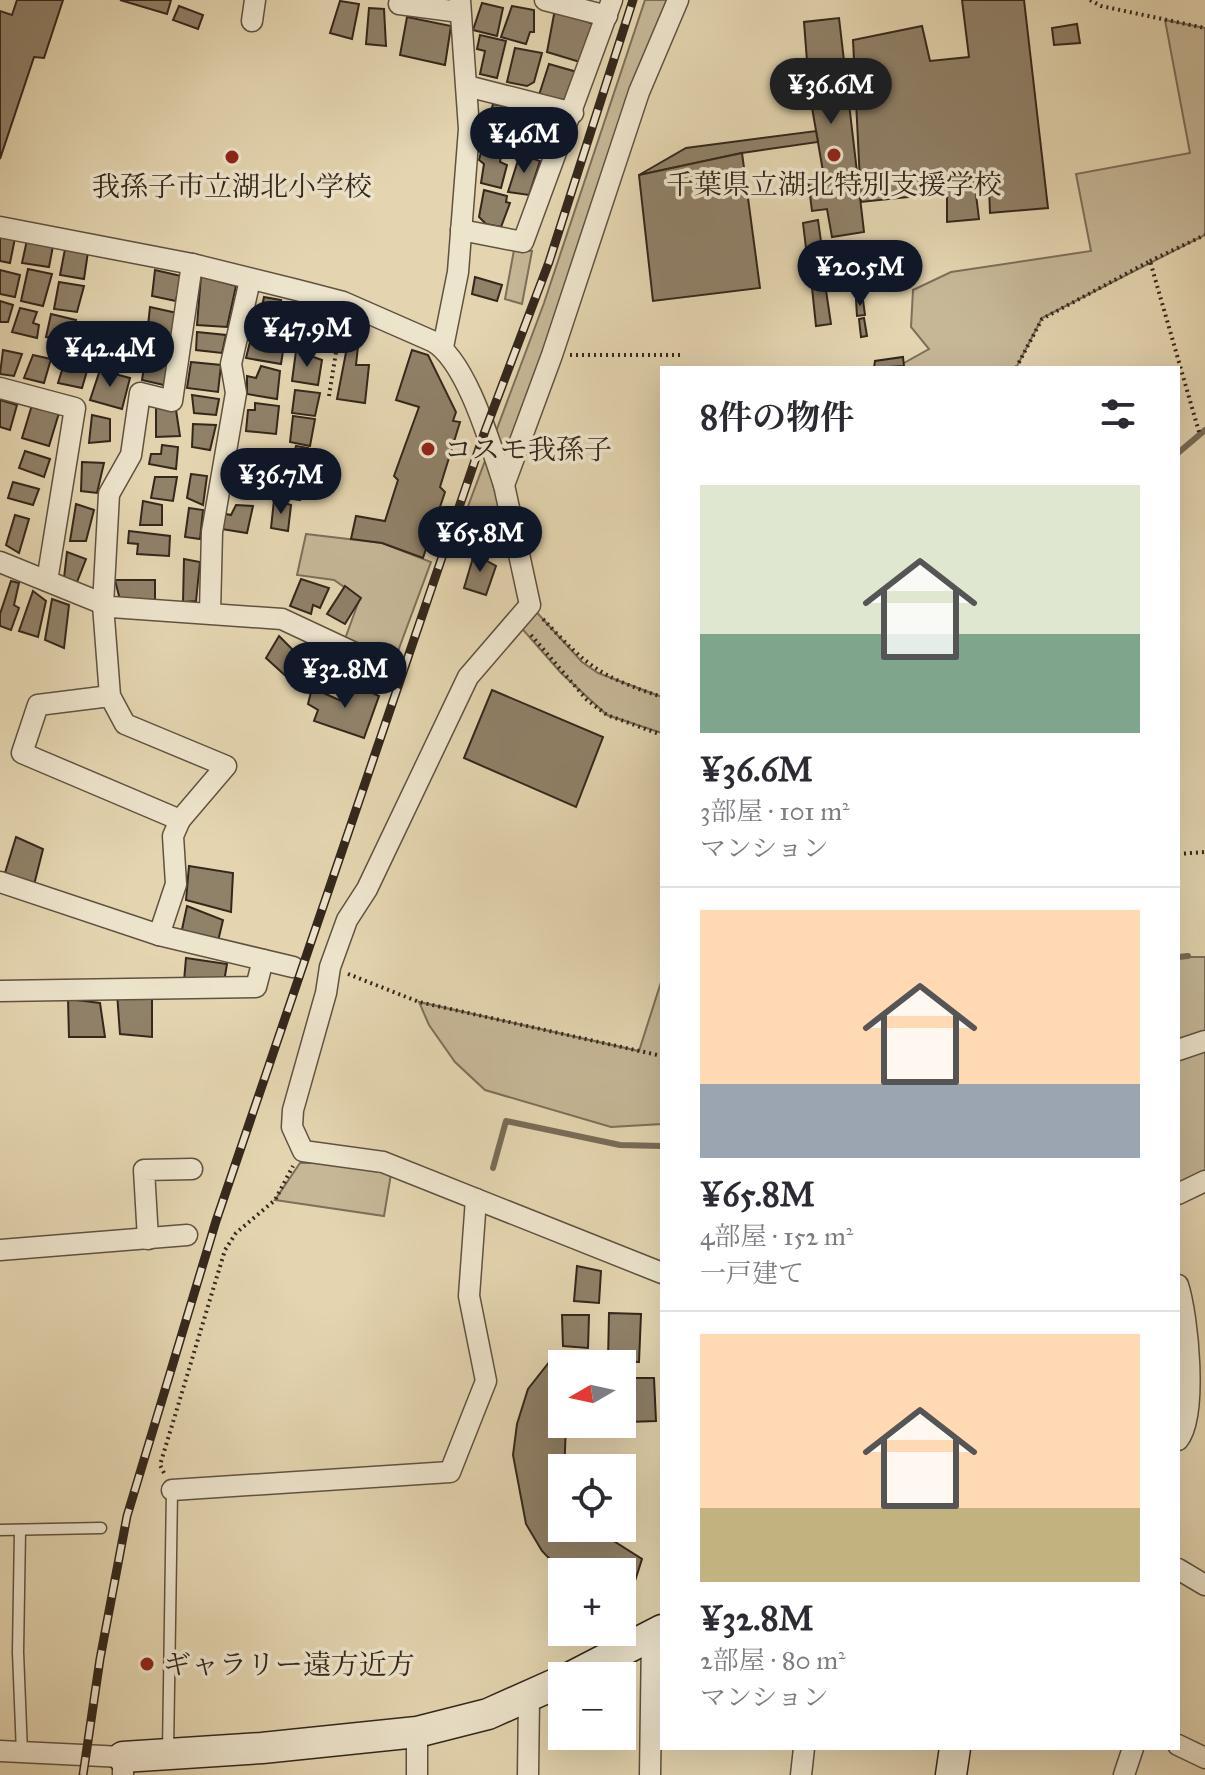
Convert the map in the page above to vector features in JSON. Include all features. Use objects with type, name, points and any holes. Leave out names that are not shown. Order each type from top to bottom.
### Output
[{"type":"street","points":[[252,21],[255,0]]},
{"type":"street","points":[[461,230],[523,242],[610,8],[545,0]]},
{"type":"street","points":[[504,485],[552,355],[639,92],[678,0]]},
{"type":"street","points":[[399,4],[460,6],[469,129],[458,272],[443,347]]},
{"type":"street","points":[[467,86],[573,113]]},
{"type":"street","points":[[0,227],[192,264],[343,302],[443,347],[462,378],[504,485],[530,605],[468,677],[367,889],[347,920],[330,967],[326,993],[293,1110],[292,1127],[303,1151],[383,1162],[660,1272]]},
{"type":"street","points":[[159,935],[176,884],[173,836],[180,820],[226,766],[125,724],[110,696],[103,605],[109,494],[131,455],[140,393],[172,401],[192,264]]},
{"type":"street","points":[[210,612],[212,532],[236,393],[231,364],[250,280]]},
{"type":"street","points":[[0,388],[75,408],[47,581]]},
{"type":"street","points":[[0,562],[103,605],[282,619],[391,670]]},
{"type":"street","points":[[110,696],[38,705],[22,753],[180,820]]},
{"type":"street","points":[[0,882],[159,935],[293,967]]},
{"type":"street","points":[[0,991],[256,987],[263,960]]},
{"type":"street","points":[[1180,1049],[1205,1041]]},
{"type":"street","points":[[148,1239],[144,1170],[192,1169]]},
{"type":"street","points":[[1180,1193],[1205,1181]]},
{"type":"street","points":[[172,1490],[450,1472],[486,1381],[469,1296],[476,1199]]},
{"type":"street","points":[[0,1250],[187,1235]]},
{"type":"street","points":[[1180,1297],[1189,1351],[1186,1422],[1180,1436]]},
{"type":"street","points":[[1180,1570],[1205,1585]]},
{"type":"street","points":[[600,1662],[657,1633],[650,1775]]},
{"type":"street","points":[[0,1751],[22,1753],[62,1765],[123,1766],[168,1754],[262,1762],[417,1732],[488,1714],[548,1688]]},
{"type":"street","points":[[528,1775],[529,1698]]},
{"type":"street","points":[[417,1732],[417,1775]]},
{"type":"street","points":[[1180,1746],[1205,1758]]},
{"type":"street","points":[[801,1775],[804,1750]]},
{"type":"street","points":[[951,1775],[955,1750]]},
{"type":"street","points":[[1124,1775],[1132,1750]]},
{"type":"lane","points":[[168,1754],[172,1490]]},
{"type":"lane","points":[[0,1530],[101,1528]]},
{"type":"lane","points":[[20,1530],[18,1652],[22,1753]]},
{"type":"path","points":[[1090,0],[1101,6],[1205,28]]},
{"type":"path","points":[[1017,366],[1042,319],[1205,235]]},
{"type":"path","points":[[1150,261],[1199,432]]},
{"type":"path","points":[[329,396],[343,302]]},
{"type":"path","points":[[552,355],[682,355]]},
{"type":"path","points":[[530,605],[582,662],[598,673],[660,696]]},
{"type":"path","points":[[517,623],[587,700],[607,715],[660,734]]},
{"type":"path","points":[[1180,854],[1205,852]]},
{"type":"path","points":[[330,967],[419,1002],[660,1056]]},
{"type":"path","points":[[172,1490],[160,1465],[225,1250],[236,1233],[275,1200],[282,1181],[303,1151]]},
{"type":"shaded area","points":[[645,0],[678,0],[504,485],[519,558],[455,541],[544,303]]},
{"type":"shaded area","points":[[1165,20],[1205,28],[1205,235],[1042,318],[1017,366],[899,366],[929,349],[911,327],[913,290],[951,272],[1091,251],[1076,174],[1190,153]]},
{"type":"shaded area","points":[[514,250],[532,251],[522,304],[505,299]]},
{"type":"shaded area","points":[[306,534],[382,543],[431,562],[391,670],[342,647],[360,598],[334,580],[297,575]]},
{"type":"shaded area","points":[[530,605],[582,662],[598,673],[660,696],[660,732],[607,715],[561,673],[517,623]]},
{"type":"shaded area","points":[[1180,957],[1205,957],[1205,1181],[1180,1193]]},
{"type":"shaded area","points":[[660,985],[660,1124],[611,1127],[485,1090],[455,1062],[429,1025],[419,1002],[639,1051]]},
{"type":"shaded area","points":[[300,1163],[354,1163],[391,1174],[384,1216],[275,1200]]},
{"type":"building","points":[[17,0],[63,0],[44,58],[34,57],[0,159],[0,11],[12,15]]},
{"type":"building","points":[[120,0],[171,0],[167,14]]},
{"type":"building","points":[[962,0],[1024,0],[1048,208],[990,213],[989,187],[975,186],[979,219],[947,222],[947,193],[861,202],[853,40],[922,26],[930,61],[969,57]]},
{"type":"building","points":[[340,1],[359,4],[352,39],[330,33]]},
{"type":"building","points":[[482,3],[503,8],[497,36],[473,30]]},
{"type":"building","points":[[179,6],[203,15],[198,29],[173,20]]},
{"type":"building","points":[[512,6],[534,10],[534,32],[530,32],[526,44],[501,37]]},
{"type":"building","points":[[369,8],[384,9],[386,46],[366,44]]},
{"type":"building","points":[[555,9],[593,24],[580,62],[547,52]]},
{"type":"building","points":[[407,17],[451,26],[445,65],[400,55]]},
{"type":"building","points":[[839,18],[864,232],[832,237],[827,209],[812,211],[808,179],[825,183],[809,90],[796,90],[790,65],[807,61],[804,22]]},
{"type":"building","points":[[1077,24],[1080,43],[1054,45],[1052,28]]},
{"type":"building","points":[[480,35],[506,41],[497,78],[480,74],[485,51],[477,49]]},
{"type":"building","points":[[515,48],[542,53],[534,82],[527,86],[507,82]]},
{"type":"building","points":[[549,64],[577,72],[567,103],[539,95]]},
{"type":"building","points":[[493,104],[514,108],[510,123],[516,125],[512,141],[485,134]]},
{"type":"building","points":[[530,111],[556,118],[547,147],[523,141]]},
{"type":"building","points":[[816,131],[818,142],[742,153],[639,175],[686,148]]},
{"type":"building","points":[[483,145],[502,149],[500,162],[507,165],[501,188],[481,183],[484,164],[479,160]]},
{"type":"building","points":[[742,153],[760,288],[653,301],[639,175]]},
{"type":"building","points":[[520,154],[540,161],[529,195],[508,192]]},
{"type":"building","points":[[484,190],[507,196],[506,202],[510,203],[501,227],[486,224],[479,217]]},
{"type":"building","points":[[818,220],[825,270],[809,273],[803,223]]},
{"type":"building","points":[[0,235],[15,238],[10,263],[0,261]]},
{"type":"building","points":[[27,240],[53,246],[49,267],[22,263]]},
{"type":"building","points":[[65,249],[88,252],[84,279],[60,275]]},
{"type":"building","points":[[864,260],[871,260],[873,267],[895,263],[897,278],[864,284]]},
{"type":"building","points":[[28,269],[52,274],[43,306],[21,301]]},
{"type":"building","points":[[0,270],[20,275],[15,297],[0,294]]},
{"type":"building","points":[[155,270],[181,276],[176,301],[152,296]]},
{"type":"building","points":[[201,276],[236,286],[227,327],[197,325]]},
{"type":"building","points":[[475,277],[502,285],[497,301],[472,294]]},
{"type":"building","points":[[824,277],[831,324],[816,326],[811,278]]},
{"type":"building","points":[[59,282],[84,286],[77,312],[54,309]]},
{"type":"building","points":[[264,297],[281,300],[279,327],[258,326]]},
{"type":"building","points":[[856,300],[863,300],[865,315],[857,316]]},
{"type":"building","points":[[0,301],[13,305],[8,322],[0,322]]},
{"type":"building","points":[[150,307],[177,313],[171,340],[147,335]]},
{"type":"building","points":[[20,308],[37,312],[33,323],[39,325],[37,338],[12,332]]},
{"type":"building","points":[[51,314],[76,320],[69,343],[46,337]]},
{"type":"building","points":[[303,318],[326,321],[323,351],[301,347]]},
{"type":"building","points":[[864,318],[867,336],[861,337],[859,319]]},
{"type":"building","points":[[197,332],[226,335],[222,353],[196,350]]},
{"type":"building","points":[[108,333],[139,343],[133,368],[102,362]]},
{"type":"building","points":[[252,334],[285,338],[281,364],[246,358]]},
{"type":"building","points":[[349,337],[359,337],[356,365],[369,365],[365,403],[337,399]]},
{"type":"building","points":[[147,348],[172,354],[164,385],[142,380]]},
{"type":"building","points":[[3,350],[22,354],[14,376],[0,374]]},
{"type":"building","name":"コスモ我孫子","points":[[412,350],[428,355],[456,412],[453,421],[460,422],[440,487],[445,492],[423,558],[382,543],[351,539],[356,516],[385,521],[398,480],[394,476],[419,407],[396,400]]},
{"type":"building","points":[[68,351],[91,357],[82,388],[58,383]]},
{"type":"building","points":[[296,351],[322,360],[318,385],[292,381]]},
{"type":"building","points":[[33,355],[51,359],[44,383],[24,378]]},
{"type":"building","points":[[903,357],[904,366],[874,366],[875,361]]},
{"type":"building","points":[[191,362],[221,365],[218,392],[187,388]]},
{"type":"building","points":[[261,366],[280,371],[277,399],[247,394],[247,376],[256,378]]},
{"type":"building","points":[[100,370],[130,378],[122,409],[90,400]]},
{"type":"building","points":[[295,390],[320,393],[315,416],[292,413]]},
{"type":"building","points":[[192,395],[219,399],[216,415],[194,413]]},
{"type":"building","points":[[0,400],[17,405],[10,430],[0,427]]},
{"type":"building","points":[[255,403],[279,406],[276,434],[246,431],[248,410],[255,410]]},
{"type":"building","points":[[32,405],[59,413],[49,446],[22,438]]},
{"type":"building","points":[[156,407],[176,410],[180,436],[156,437]]},
{"type":"building","points":[[92,415],[110,419],[110,441],[89,443]]},
{"type":"building","points":[[293,416],[315,419],[310,446],[290,442]]},
{"type":"building","points":[[193,424],[216,425],[210,450],[192,447]]},
{"type":"building","points":[[162,445],[178,447],[176,469],[149,464],[151,454],[161,454]]},
{"type":"building","points":[[296,446],[308,448],[305,474],[290,471]]},
{"type":"building","points":[[25,451],[50,459],[44,477],[19,468]]},
{"type":"building","points":[[82,462],[104,463],[97,493],[81,491]]},
{"type":"building","points":[[238,467],[269,472],[265,490],[224,485],[226,472],[235,475]]},
{"type":"building","points":[[191,474],[207,476],[203,505],[187,498]]},
{"type":"building","points":[[290,474],[304,477],[300,500],[286,498]]},
{"type":"building","points":[[155,477],[177,477],[173,501],[151,498]]},
{"type":"building","points":[[13,482],[39,489],[33,505],[8,498]]},
{"type":"building","points":[[274,500],[291,505],[288,531],[271,528]]},
{"type":"building","points":[[143,501],[162,505],[162,525],[140,525]]},
{"type":"building","points":[[76,504],[94,510],[86,541],[70,541]]},
{"type":"building","points":[[236,505],[253,506],[247,533],[215,528],[217,512],[231,515]]},
{"type":"building","points":[[189,508],[203,510],[200,539],[185,537]]},
{"type":"building","points":[[15,515],[29,519],[19,553],[6,545]]},
{"type":"building","points":[[129,531],[170,536],[169,556],[137,554],[138,544],[128,543]]},
{"type":"building","points":[[475,551],[489,555],[487,561],[496,566],[486,595],[464,588]]},
{"type":"building","points":[[67,552],[86,559],[77,582],[64,578]]},
{"type":"building","points":[[184,559],[200,562],[196,601],[183,602]]},
{"type":"building","points":[[301,579],[329,588],[320,608],[313,605],[311,614],[290,606]]},
{"type":"building","points":[[115,580],[155,580],[155,604],[120,600]]},
{"type":"building","points":[[11,581],[19,583],[14,605],[19,608],[11,630],[0,626],[0,614]]},
{"type":"building","points":[[345,586],[361,598],[345,624],[327,614]]},
{"type":"building","points":[[33,591],[46,601],[38,637],[19,631]]},
{"type":"building","points":[[52,599],[69,605],[64,648],[45,640]]},
{"type":"building","points":[[279,636],[314,671],[299,688],[266,658]]},
{"type":"building","points":[[353,684],[379,696],[364,738],[314,721],[318,710],[308,704],[312,688],[346,703]]},
{"type":"building","points":[[492,690],[603,737],[576,807],[464,758]]},
{"type":"building","points":[[16,837],[43,849],[34,885],[5,873]]},
{"type":"building","points":[[189,866],[233,873],[231,912],[186,900]]},
{"type":"building","points":[[187,906],[223,920],[218,941],[181,934]]},
{"type":"building","points":[[186,958],[227,964],[224,982],[184,981]]},
{"type":"building","points":[[117,993],[152,995],[152,1037],[120,1034]]},
{"type":"building","points":[[68,999],[100,1003],[105,1037],[69,1037]]},
{"type":"building","points":[[577,1266],[601,1271],[599,1303],[574,1301]]},
{"type":"building","points":[[609,1313],[641,1314],[639,1362],[636,1362],[636,1350],[608,1350]]},
{"type":"building","points":[[562,1315],[589,1315],[588,1348],[563,1346]]},
{"type":"building","points":[[548,1364],[548,1438],[565,1438],[565,1454],[548,1454],[548,1542],[615,1542],[642,1559],[636,1578],[636,1558],[549,1558],[526,1524],[513,1455],[517,1424],[528,1389]]},
{"type":"building","points":[[636,1378],[654,1378],[656,1421],[636,1422]]},
{"type":"waterway","points":[[1180,451],[1205,430]]},
{"type":"waterway","points":[[1180,957],[1188,956]]},
{"type":"waterway","points":[[493,1168],[506,1121],[620,1145],[660,1146]]},
{"type":"railway","points":[[83,1775],[100,1659],[127,1516],[216,1221],[485,431],[549,262],[633,0]]},
{"type":"place","name":"千葉県立湖北特別支援学校","points":[[834,155]]},
{"type":"place","name":"我孫子市立湖北小学校","points":[[232,157]]},
{"type":"place","name":"コスモ我孫子","points":[[428,449]]},
{"type":"place","name":"ギャラリー遠方近方","points":[[147,1664]]}]
